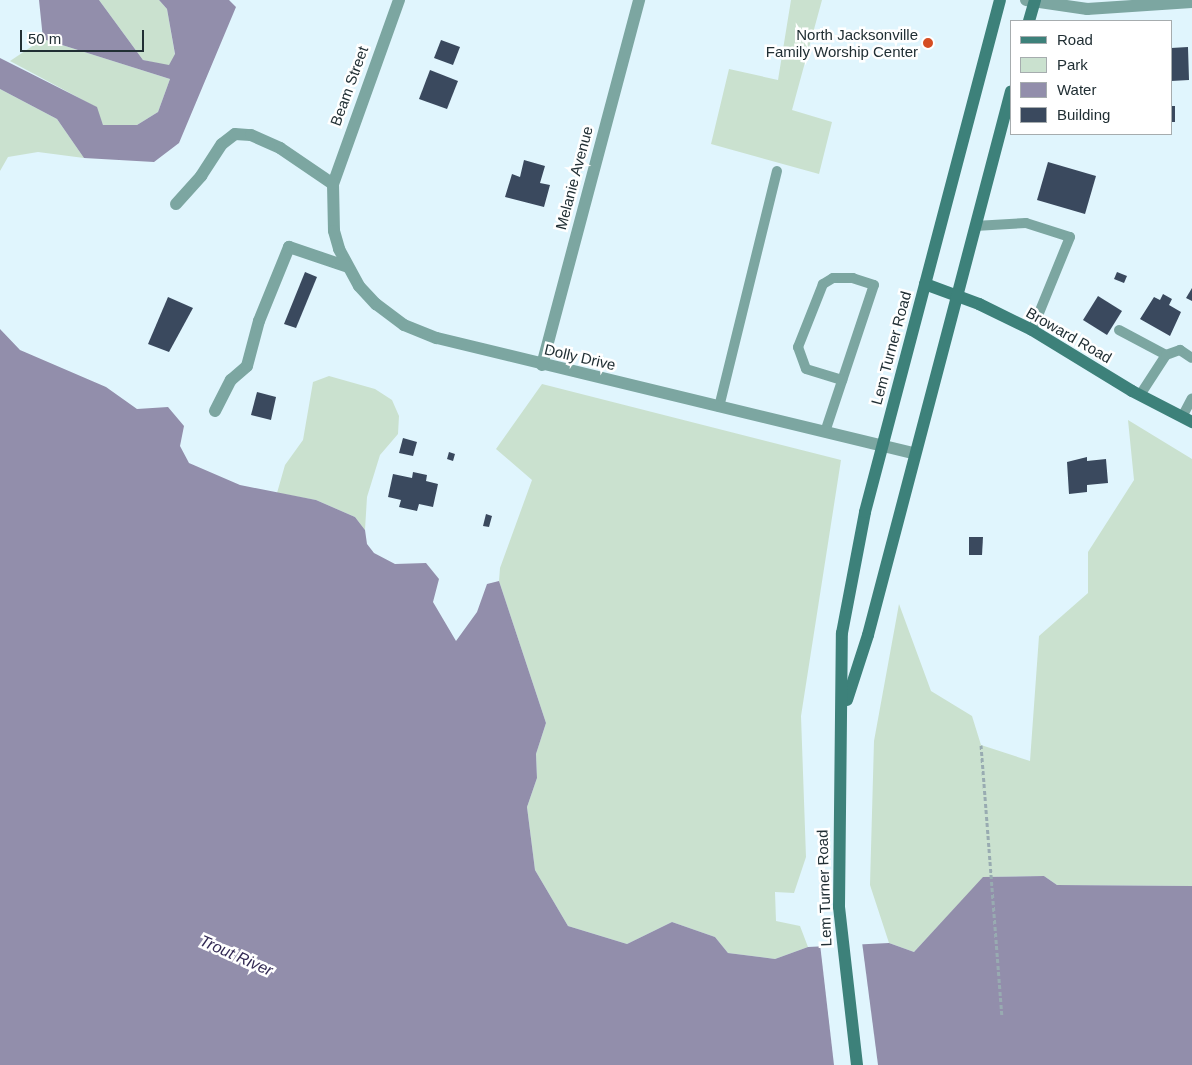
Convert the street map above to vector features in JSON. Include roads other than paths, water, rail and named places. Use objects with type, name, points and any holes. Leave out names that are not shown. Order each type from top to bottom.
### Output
[{"type":"main road","name":"Lem Turner Road","points":[[857,1065],[839,907],[837,830],[844,709],[842,633],[863,520],[1000,0]]},
{"type":"main road","points":[[1029,20],[1032,1]]},
{"type":"main road","name":"Lem Turner Road","points":[[844,709],[868,635],[914,453],[1010,95]]},
{"type":"main road","name":"Broward Road","points":[[925,284],[957,295],[1032,330],[1140,396],[1187,419]]},
{"type":"street","name":"Beam Street","points":[[333,184],[399,0]]},
{"type":"street","name":"Melanie Avenue","points":[[542,365],[639,0]]},
{"type":"street","points":[[1032,1],[1087,9],[1192,2]]},
{"type":"street","points":[[176,204],[201,176],[222,144],[234,134],[252,135],[280,148],[333,184]]},
{"type":"street","name":"Dolly Drive","points":[[333,184],[334,231],[348,267],[376,304],[404,325],[437,338],[542,365],[914,453]]},
{"type":"street","points":[[215,411],[231,380],[247,366],[259,321],[288,247],[348,267]]},
{"type":"lane","points":[[719,407],[777,171]]},
{"type":"lane","points":[[975,226],[1026,223],[1070,237],[1032,330]]},
{"type":"lane","points":[[825,432],[874,284],[853,278],[833,278],[823,284],[798,347],[806,368],[842,380]]},
{"type":"lane","points":[[1119,330],[1166,355]]},
{"type":"lane","points":[[1140,396],[1166,355],[1180,350],[1192,358]]},
{"type":"lane","points":[[1187,419],[1192,398]]},
{"type":"water","points":[[39,0],[99,0],[143,60],[169,65],[175,54],[167,9],[159,0],[229,0],[236,7],[179,143],[154,162],[84,158],[57,119],[0,89],[0,58],[97,107],[103,125],[137,125],[158,112],[170,79],[43,39]]},
{"type":"water","name":"Trout River","points":[[0,329],[20,350],[106,387],[137,409],[168,407],[184,426],[180,446],[189,463],[240,485],[316,500],[355,517],[365,530],[367,544],[374,553],[395,564],[426,563],[439,579],[433,602],[456,641],[477,612],[487,584],[499,581],[546,723],[536,754],[537,778],[527,807],[535,870],[568,926],[627,944],[672,922],[715,937],[728,953],[775,959],[808,947],[889,943],[914,952],[983,877],[1044,876],[1057,885],[1192,886],[1192,1065],[0,1065]]},
{"type":"place","name":"North Jacksonville Family Worship Center","points":[[928,43]]}]
